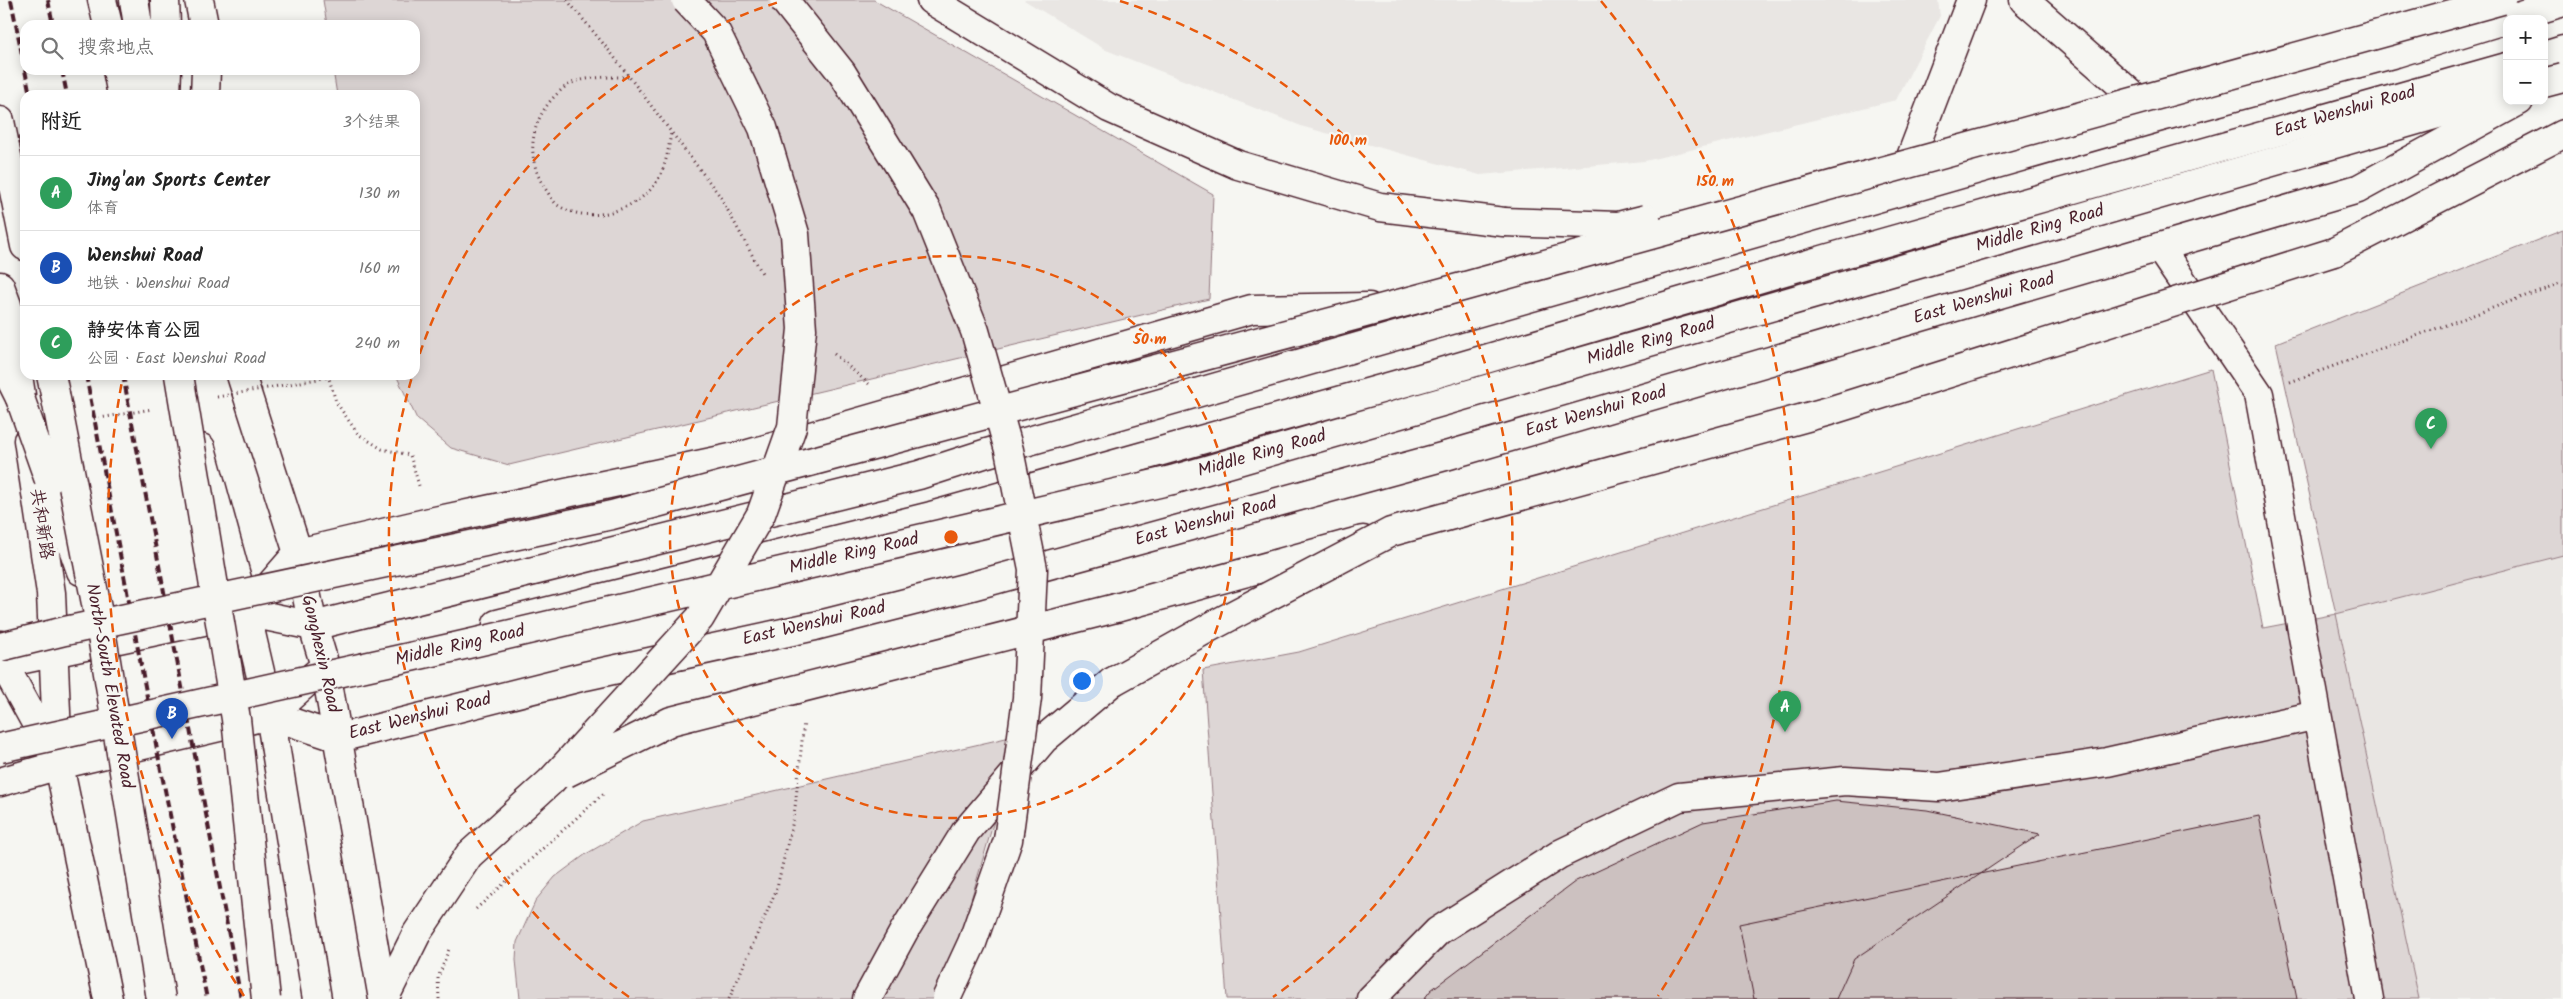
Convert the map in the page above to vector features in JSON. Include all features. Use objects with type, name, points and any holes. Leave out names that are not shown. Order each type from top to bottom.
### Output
[{"type":"main road","points":[[102,0],[107,20]]},
{"type":"main road","points":[[107,0],[111,20]]},
{"type":"main road","points":[[134,0],[137,20]]},
{"type":"main road","points":[[165,0],[166,20]]},
{"type":"main road","points":[[199,0],[203,20]]},
{"type":"main road","points":[[384,999],[416,933],[469,855],[551,781],[700,618],[761,514],[792,427],[802,329],[795,234],[763,128],[716,32],[686,0]]},
{"type":"main road","points":[[784,0],[842,73],[928,211],[983,359],[1009,450],[1033,570],[1027,698],[1008,840],[972,943],[946,999]]},
{"type":"main road","points":[[931,0],[1109,108],[1238,164],[1380,208],[1504,222],[1618,226],[2459,0]]},
{"type":"main road","points":[[1898,192],[1971,0]]},
{"type":"main road","points":[[2024,0],[2157,118]]},
{"type":"main road","points":[[108,999],[59,765],[1,650],[60,641],[243,603],[612,515],[1462,287],[2502,0]]},
{"type":"main road","points":[[2521,15],[2563,2]]},
{"type":"main road","points":[[243,603],[313,626],[919,475],[987,453],[2157,118],[2396,53],[2503,21]]},
{"type":"main road","points":[[2548,55],[2563,50]]},
{"type":"main road","name":"East Wenshui Road","points":[[2503,68],[1838,255],[1438,373],[931,516],[325,666],[270,715],[339,738],[584,676],[815,626],[972,586],[1449,455],[2358,189],[2512,105]]},
{"type":"main road","points":[[118,75],[121,90]]},
{"type":"main road","points":[[123,75],[127,90]]},
{"type":"main road","points":[[146,75],[147,90]]},
{"type":"main road","points":[[166,90],[167,75]]},
{"type":"main road","points":[[205,90],[206,75]]},
{"type":"main road","points":[[2548,82],[2563,77]]},
{"type":"main road","points":[[2548,86],[2563,77]]},
{"type":"main road","name":"Middle Ring Road","points":[[0,748],[454,647],[1172,480],[2503,95]]},
{"type":"main road","points":[[0,121],[20,221]]},
{"type":"main road","points":[[551,781],[671,721],[1116,608],[1829,411],[2334,252],[2563,134]]},
{"type":"main road","points":[[2158,247],[2258,394],[2369,999]]},
{"type":"main road","name":"共和新路","points":[[0,286],[7,305],[60,641],[59,765]]},
{"type":"main road","points":[[243,603],[298,553],[430,522],[745,455],[1252,309],[1508,305]]},
{"type":"main road","points":[[0,358],[20,398],[100,624]]},
{"type":"main road","name":"North-South Elevated Road","points":[[52,380],[100,624],[161,999]]},
{"type":"main road","points":[[181,380],[243,603],[270,715],[317,999]]},
{"type":"main road","points":[[181,380],[236,719],[266,999]]},
{"type":"main road","name":"Gonghexin Road","points":[[243,380],[298,553],[313,626],[325,666],[384,999]]},
{"type":"main road","points":[[867,999],[904,931],[966,830],[1044,739],[1112,682],[1212,626],[1391,532]]},
{"type":"main road","points":[[0,782],[59,765],[270,715]]},
{"type":"main road","points":[[1371,999],[1446,927],[1560,854],[1679,798],[1845,781],[1939,787],[2107,762],[2317,715]]},
{"type":"path","points":[[567,0],[720,196],[764,277]]},
{"type":"path","points":[[629,77],[598,77],[566,86],[544,107],[533,130],[532,154],[540,181],[558,206],[588,216],[613,211],[639,200],[654,186],[666,161],[671,133]]},
{"type":"path","points":[[2258,394],[2558,284],[2563,284]]},
{"type":"path","points":[[834,353],[900,410]]},
{"type":"path","points":[[329,380],[336,402],[358,434],[382,449],[410,455],[430,522]]},
{"type":"path","points":[[729,999],[776,891],[794,817],[804,721]]},
{"type":"shaded area","points":[[323,0],[874,0],[1213,194],[1209,299],[509,465],[451,448],[417,419],[398,380],[420,380],[420,90],[336,90],[334,75],[420,75],[420,20],[326,20]]},
{"type":"shaded area","points":[[1024,0],[1938,0],[1940,16],[1896,100],[1645,161],[1480,175],[1304,127],[1106,50]]},
{"type":"shaded area","points":[[2563,230],[2563,555],[2336,614],[2276,343]]},
{"type":"shaded area","points":[[2211,369],[2263,628],[2336,614],[2419,999],[1227,999],[1203,670],[1299,652]]},
{"type":"shaded area","points":[[2563,555],[2563,999],[2419,999],[2336,614]]},
{"type":"shaded area","points":[[1019,735],[959,941],[932,999],[520,999],[516,960],[517,942],[536,900],[555,877],[586,854],[643,821]]},
{"type":"building","points":[[1836,801],[1927,810],[2040,834],[1854,959],[1836,999],[1424,999],[1431,990],[1576,881],[1703,822]]},
{"type":"building","points":[[2259,816],[2297,999],[1754,999],[1739,924]]},
{"type":"railway","points":[[11,0],[20,44]]},
{"type":"railway","points":[[48,0],[52,20]]},
{"type":"railway","points":[[26,75],[29,90]]},
{"type":"railway","points":[[63,75],[66,90]]},
{"type":"railway","points":[[87,380],[159,760],[207,999]]},
{"type":"railway","points":[[124,380],[241,999]]},
{"type":"place","name":"静安体育公园","points":[[2431,449]]},
{"type":"place","name":"Jing'an Sports Center","points":[[1785,732]]},
{"type":"place","name":"Wenshui Road","points":[[172,739]]}]
